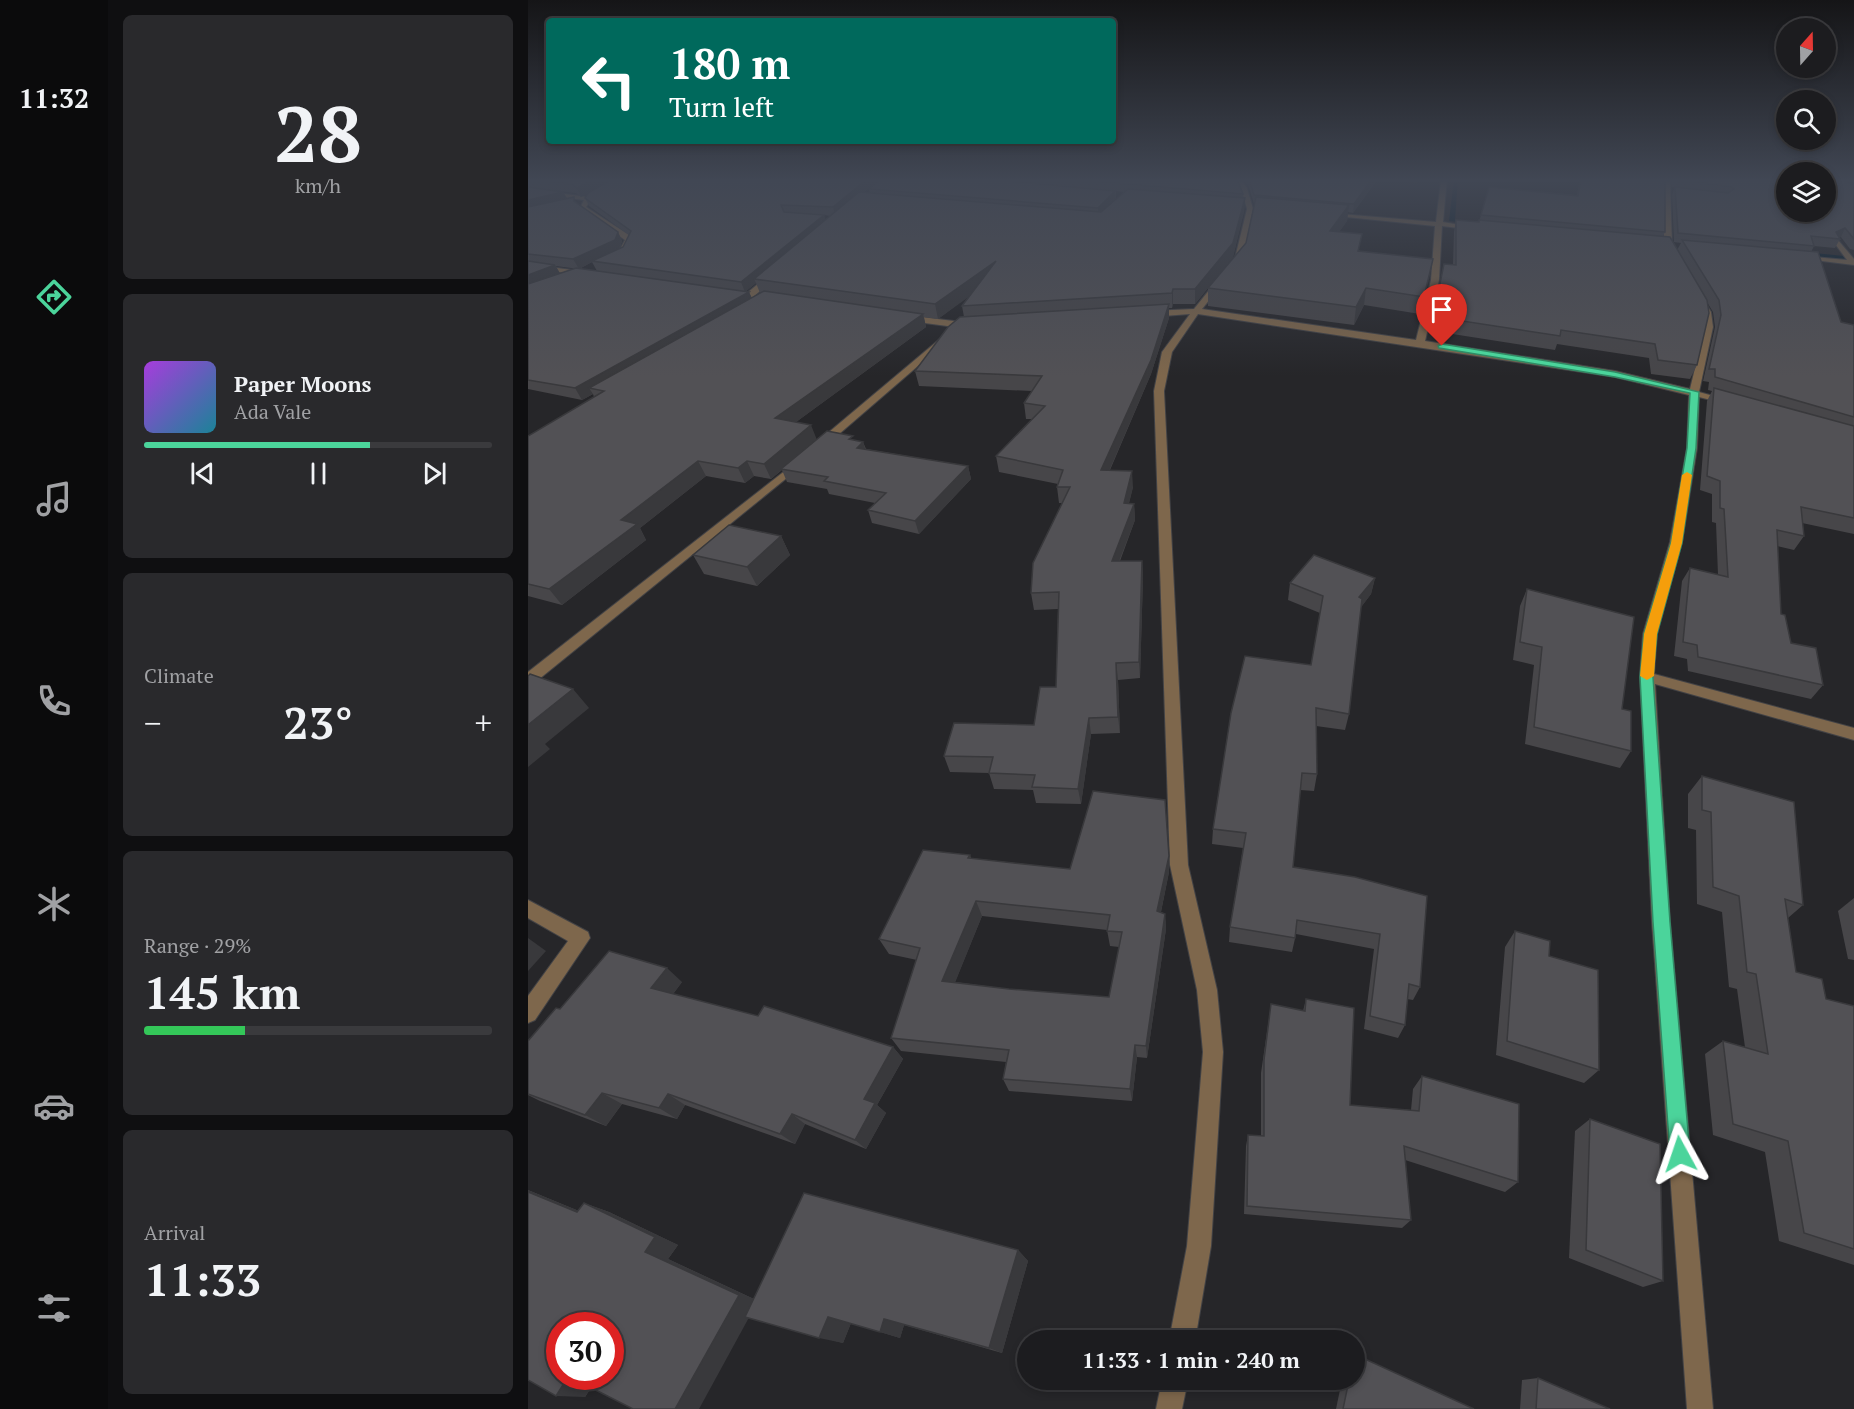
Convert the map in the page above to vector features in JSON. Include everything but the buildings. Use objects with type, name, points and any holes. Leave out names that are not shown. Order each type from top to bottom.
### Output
[{"type":"street","points":[[613,257],[624,252],[627,245]]},
{"type":"street","points":[[1184,1330],[1199,1246],[1213,1052],[1207,990],[1179,865],[1159,391],[1167,352],[1196,311],[1239,258],[1242,245]]},
{"type":"street","points":[[1420,343],[1435,280],[1438,245]]},
{"type":"street","points":[[1670,245],[1679,265]]},
{"type":"street","points":[[1840,245],[1853,263]]},
{"type":"street","points":[[1795,258],[1853,263]]},
{"type":"street","points":[[528,266],[581,273]]},
{"type":"street","points":[[560,281],[592,271]]},
{"type":"street","points":[[750,295],[777,273]]},
{"type":"street","points":[[1696,293],[1707,312],[1709,327],[1694,392],[1692,448],[1676,543],[1650,634],[1647,677],[1661,922],[1700,1409]]},
{"type":"street","points":[[739,294],[760,297]]},
{"type":"street","points":[[1137,315],[1196,311],[1420,343],[1615,374],[1738,404]]},
{"type":"street","points":[[901,318],[960,327],[984,325]]},
{"type":"street","points":[[528,680],[777,482],[960,327]]},
{"type":"street","points":[[1647,677],[1854,734]]},
{"type":"street","points":[[528,908],[581,938],[528,1013]]},
{"type":"street","points":[[1169,1409],[1173,1390]]},
{"type":"waterway","points":[[1804,254],[1854,259]]},
{"type":"slow traffic","points":[[1647,676],[1650,634],[1676,543],[1687,475]]},
{"type":"route","points":[[1442,346],[1615,374],[1694,392],[1692,448],[1676,543],[1650,634],[1647,677],[1661,922],[1680,1154]]}]
